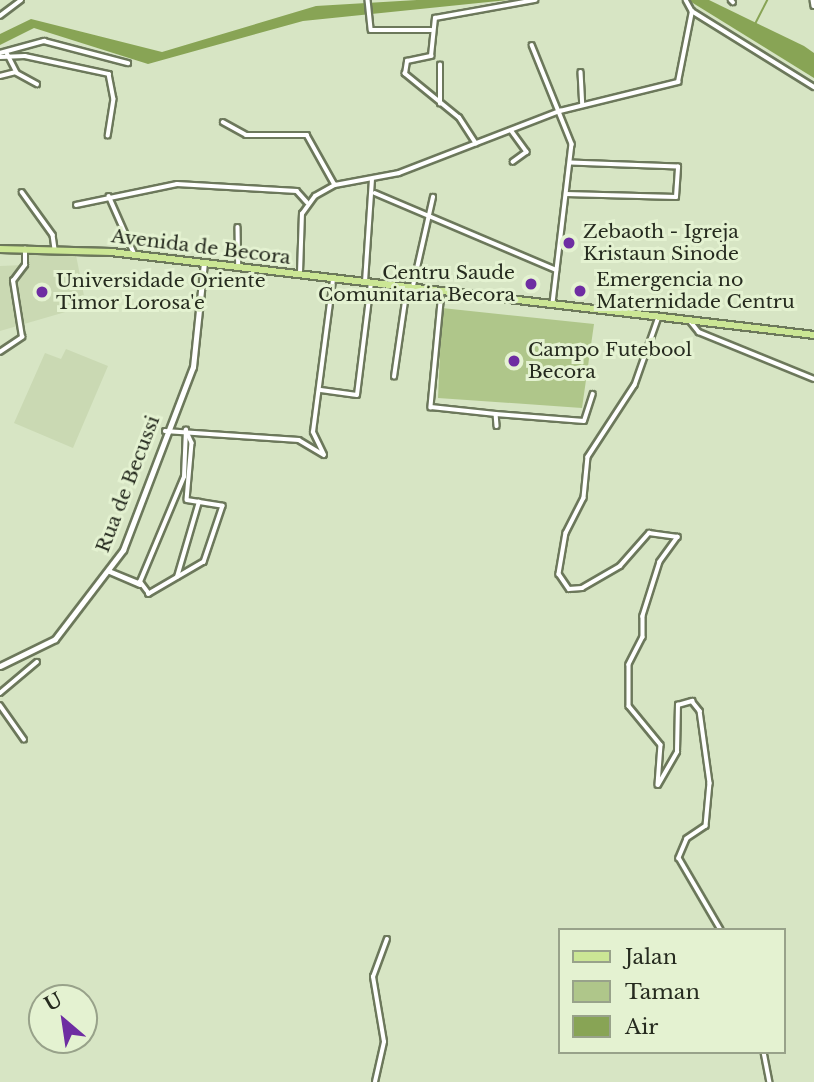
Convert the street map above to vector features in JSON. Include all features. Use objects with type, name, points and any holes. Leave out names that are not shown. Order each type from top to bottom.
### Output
[{"type":"main road","name":"Avenida de Becora","points":[[0,249],[55,249],[135,255],[814,335]]},
{"type":"street","points":[[0,16],[21,0]]},
{"type":"street","points":[[476,144],[459,117],[405,74],[407,61],[431,56],[431,30],[443,15],[536,0]]},
{"type":"street","points":[[686,0],[692,11],[814,87]]},
{"type":"street","points":[[813,0],[814,5]]},
{"type":"street","points":[[367,1],[367,23],[375,30],[431,30]]},
{"type":"street","points":[[307,202],[335,185],[372,180],[560,111],[678,82],[692,11]]},
{"type":"street","points":[[0,55],[35,41],[69,43],[128,63]]},
{"type":"street","points":[[532,45],[560,111],[571,163],[552,304]]},
{"type":"street","points":[[7,53],[16,72],[37,84]]},
{"type":"street","points":[[7,53],[109,74],[114,99],[108,136]]},
{"type":"street","points":[[440,65],[440,104]]},
{"type":"street","points":[[0,76],[16,72]]},
{"type":"street","points":[[581,72],[583,104]]},
{"type":"street","points":[[223,122],[246,135],[307,135],[335,185]]},
{"type":"street","points":[[511,130],[527,152],[513,162]]},
{"type":"street","points":[[566,194],[676,197],[678,167],[571,163]]},
{"type":"street","points":[[321,390],[357,395],[375,193],[372,180]]},
{"type":"street","points":[[76,205],[177,184],[297,191],[307,202],[300,275]]},
{"type":"street","points":[[22,192],[53,235],[55,249]]},
{"type":"street","points":[[375,193],[556,270]]},
{"type":"street","points":[[109,196],[135,255]]},
{"type":"street","points":[[394,377],[410,288],[433,197]]},
{"type":"street","points":[[239,227],[239,268]]},
{"type":"street","points":[[0,352],[22,337],[13,295],[24,248]]},
{"type":"street","name":"Rua de Becussi","points":[[0,666],[55,639],[93,595],[123,550],[165,431],[193,367],[204,263]]},
{"type":"street","points":[[165,431],[186,430],[299,440],[324,455],[313,432],[321,390],[333,280]]},
{"type":"street","points":[[442,292],[431,407],[584,421],[593,394]]},
{"type":"street","points":[[659,317],[635,385],[588,457],[584,498],[566,533],[559,574],[569,589],[582,588],[620,566],[649,533],[678,537],[660,562],[643,616],[643,637],[629,665],[629,706],[661,745],[658,785],[677,752],[678,705],[692,701],[700,710],[710,782],[706,826],[687,839],[679,858],[720,928]]},
{"type":"street","points":[[691,322],[699,332],[814,379]]},
{"type":"street","points":[[496,414],[497,426]]},
{"type":"street","points":[[140,584],[136,585],[110,571],[140,584],[149,594],[177,578],[204,562],[223,506],[187,500],[192,443],[186,430]]},
{"type":"street","points":[[140,584],[184,477],[186,430]]},
{"type":"street","points":[[177,578],[199,502]]},
{"type":"street","points":[[0,693],[37,662]]},
{"type":"street","points":[[0,705],[24,739]]},
{"type":"street","points":[[375,1082],[384,1042],[373,977],[387,939]]},
{"type":"street","points":[[764,1054],[770,1082]]},
{"type":"shaded area","name":"Universidade Oriente Timor Lorosa'e","points":[[25,248],[75,250],[86,306],[0,331],[0,266],[24,265]]},
{"type":"shaded area","points":[[66,349],[108,366],[73,448],[14,423],[45,353],[61,359]]},
{"type":"green space","name":"Campo Futebool Becora","points":[[442,308],[594,324],[582,408],[438,398]]},
{"type":"water","points":[[417,0],[508,0],[303,21],[148,64],[34,28],[0,45],[0,34],[31,19],[162,52],[316,6]]},
{"type":"water","points":[[688,0],[709,0],[804,46],[814,53],[814,78]]},
{"type":"waterway","points":[[755,24],[767,0]]},
{"type":"place","name":"Zebaoth - Igreja Kristaun Sinode","points":[[569,243]]},
{"type":"place","name":"Centru Saude Comunitaria Becora","points":[[531,284]]},
{"type":"place","name":"Emergencia no Maternidade Centru","points":[[580,291]]},
{"type":"place","name":"Universidade Oriente Timor Lorosa'e","points":[[42,292]]},
{"type":"place","name":"Campo Futebool Becora","points":[[514,361]]}]
